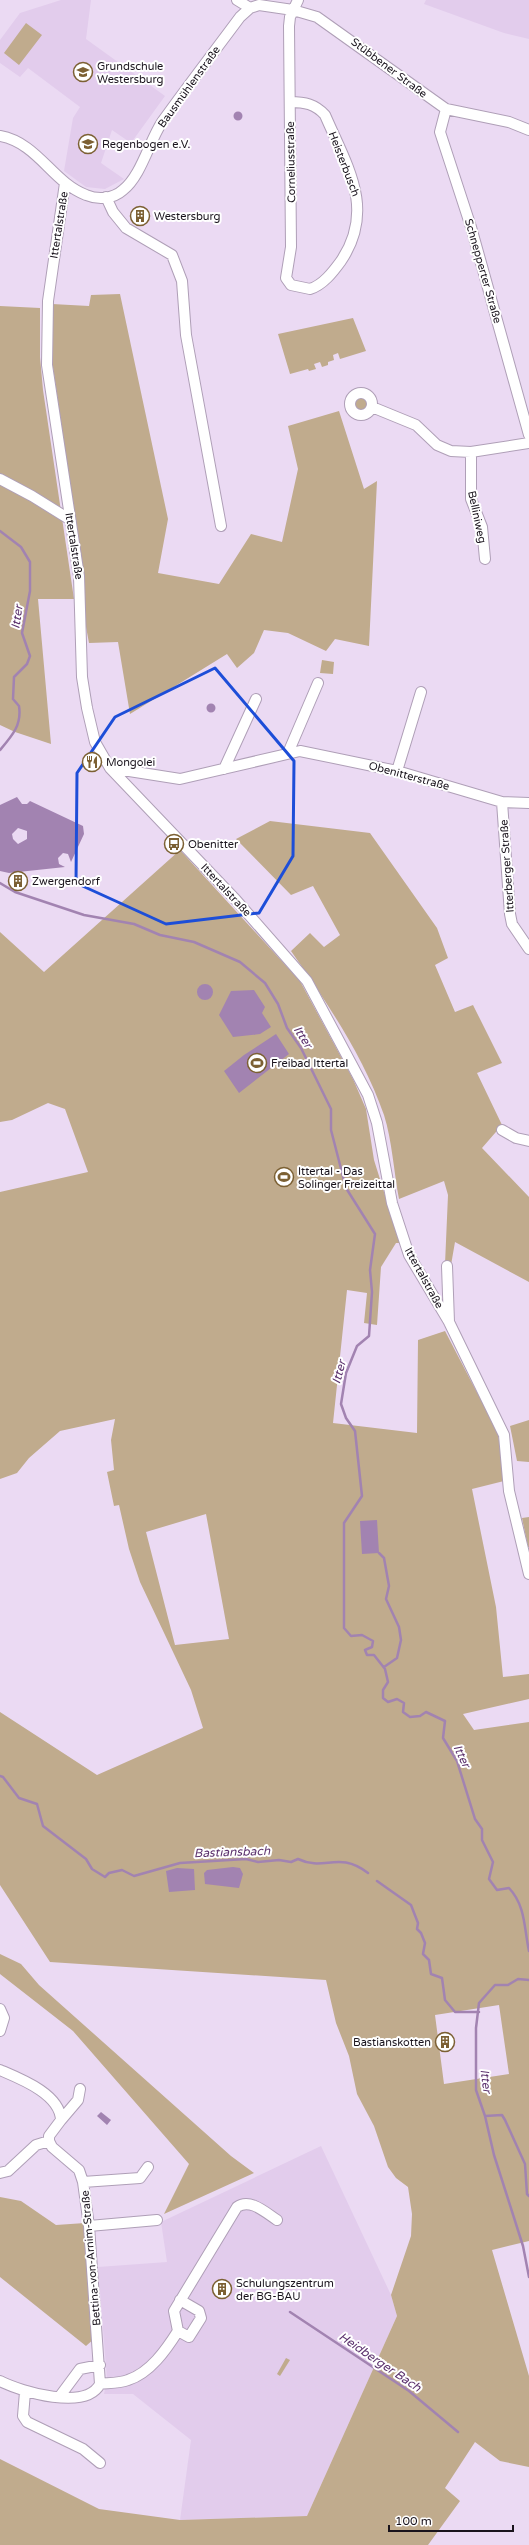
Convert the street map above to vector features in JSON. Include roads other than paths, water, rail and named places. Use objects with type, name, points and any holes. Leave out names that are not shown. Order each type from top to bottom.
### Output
[{"type":"street","points":[[237,0],[250,8]]},
{"type":"street","name":"Corneliusstraße","points":[[298,0],[293,10],[289,26],[292,247],[286,278],[291,285],[304,289],[317,287]]},
{"type":"street","name":"Stübbener Straße","points":[[250,8],[265,6],[293,10],[325,21],[446,109],[509,122],[529,130]]},
{"type":"street","name":"Bausmühlenstraße","points":[[0,136],[28,147],[65,183],[88,196],[106,197],[117,195],[130,184],[162,122],[240,17],[250,8]]},
{"type":"street","name":"Heisterbusch","points":[[290,102],[308,103],[317,107],[325,116],[354,185],[358,203],[357,229],[350,247],[337,266],[317,287]]},
{"type":"street","name":"Schnepperter Straße","points":[[446,109],[440,132],[471,227],[529,435]]},
{"type":"street","name":"Ittertalstraße","points":[[65,183],[48,301],[46,331],[47,366],[69,520],[80,576],[82,677],[86,708],[95,742],[110,768],[236,900],[307,980],[368,1095],[377,1123],[397,1223],[409,1256],[449,1322],[504,1435],[510,1491],[529,1574]]},
{"type":"street","points":[[106,197],[113,212],[126,228],[172,255],[182,281],[186,335],[221,526]]},
{"type":"street","points":[[372,407],[416,425],[443,448],[471,452],[529,442]]},
{"type":"street","name":"Belliniweg","points":[[471,452],[471,499],[482,527],[485,559]]},
{"type":"street","points":[[0,479],[32,496],[69,520]]},
{"type":"street","points":[[288,753],[318,683]]},
{"type":"street","points":[[397,772],[421,692]]},
{"type":"street","points":[[224,769],[256,698]]},
{"type":"street","name":"Obenitterstraße","points":[[110,768],[180,779],[300,751],[397,772],[502,802],[529,802]]},
{"type":"street","name":"Itterberger Straße","points":[[502,802],[510,914],[512,924],[529,949]]},
{"type":"street","points":[[502,1130],[516,1138],[529,1141]]},
{"type":"street","points":[[447,1266],[449,1322]]},
{"type":"street","points":[[0,2009],[4,2018],[0,2031]]},
{"type":"street","points":[[0,2070],[30,2083],[57,2106],[61,2120]]},
{"type":"street","points":[[0,2173],[8,2171],[36,2146],[49,2141],[49,2136],[78,2100],[80,2089]]},
{"type":"street","name":"Bettina-von-Arnim-Straße","points":[[49,2141],[52,2147],[79,2170],[84,2182],[89,2226],[100,2365],[100,2384]]},
{"type":"street","points":[[84,2182],[140,2178],[148,2167]]},
{"type":"street","points":[[0,2381],[25,2392],[42,2396],[60,2396],[88,2394],[97,2391],[100,2384],[127,2381],[142,2375],[168,2347],[178,2331],[174,2311],[237,2207],[245,2203],[250,2204],[277,2220]]},
{"type":"street","points":[[89,2226],[157,2220]]},
{"type":"street","points":[[178,2331],[189,2337],[201,2318],[199,2311],[180,2300]]},
{"type":"street","points":[[60,2396],[80,2369],[100,2365]]},
{"type":"street","points":[[25,2392],[23,2416],[27,2422],[83,2449],[100,2464]]},
{"type":"waterway","name":"Itter","points":[[0,531],[21,547],[30,562],[30,591],[22,633],[30,656],[27,664],[14,677],[13,699],[19,706],[19,719],[12,735],[0,750]]},
{"type":"waterway","name":"Itter","points":[[0,883],[15,892],[84,915],[134,924],[160,935],[194,942],[240,962],[265,983],[278,1004],[287,1028],[301,1048],[331,1109],[331,1130],[346,1188],[375,1234],[370,1270],[372,1292],[369,1336],[357,1346],[346,1373],[341,1404],[346,1418],[355,1431],[362,1496],[344,1523],[344,1628],[351,1636],[362,1635],[373,1641],[372,1647],[365,1650],[367,1655],[374,1655],[385,1669],[388,1682],[383,1690],[383,1698],[388,1702],[397,1699],[404,1703],[403,1712],[410,1717],[420,1716],[426,1712],[445,1721],[443,1738],[457,1761],[475,1819],[482,1829],[482,1840],[493,1862],[489,1879],[497,1890],[509,1888],[519,1902],[524,1918],[529,1951]]},
{"type":"waterway","points":[[379,1553],[384,1558],[389,1586],[386,1599],[399,1627],[401,1640],[397,1658],[384,1667]]},
{"type":"waterway","name":"Bastiansbach","points":[[0,1776],[3,1777],[19,1798],[37,1804],[43,1826],[86,1859],[92,1869],[105,1877],[109,1873],[122,1870],[134,1876],[180,1863],[246,1859],[258,1862],[279,1860],[291,1862],[298,1859],[316,1863],[340,1862],[357,1866],[368,1873]]},
{"type":"waterway","name":"Bastiansbach","points":[[377,1881],[411,1905],[418,1923],[417,1929],[421,1933],[425,1943],[423,1954],[429,1960],[431,1974],[442,1978],[445,2000],[455,2012],[479,2012]]},
{"type":"waterway","name":"Itter","points":[[529,1980],[518,1979],[508,1985],[495,1985],[479,2003],[476,2028],[476,2090],[485,2116],[502,2115],[505,2120],[525,2164],[527,2194],[529,2196]]},
{"type":"waterway","points":[[485,2116],[494,2155],[523,2246],[529,2277]]},
{"type":"waterway","name":"Heidberger Bach","points":[[290,2312],[409,2391],[458,2432]]},
{"type":"place","name":"Grundschule Westersburg","points":[[83,72]]},
{"type":"place","name":"Regenbogen e.V.","points":[[88,144]]},
{"type":"place","name":"Westersburg","points":[[140,216]]},
{"type":"place","name":"Mongolei","points":[[92,762]]},
{"type":"place","name":"Obenitter","points":[[174,844]]},
{"type":"place","name":"Zwergendorf","points":[[18,881]]},
{"type":"place","name":"Freibad Ittertal","points":[[257,1063]]},
{"type":"place","name":"Ittertal - Das Solinger Freizeittal","points":[[284,1177]]},
{"type":"place","name":"Bastianskotten","points":[[445,2042]]},
{"type":"place","name":"Schulungszentrum der BG-BAU","points":[[222,2289]]}]
